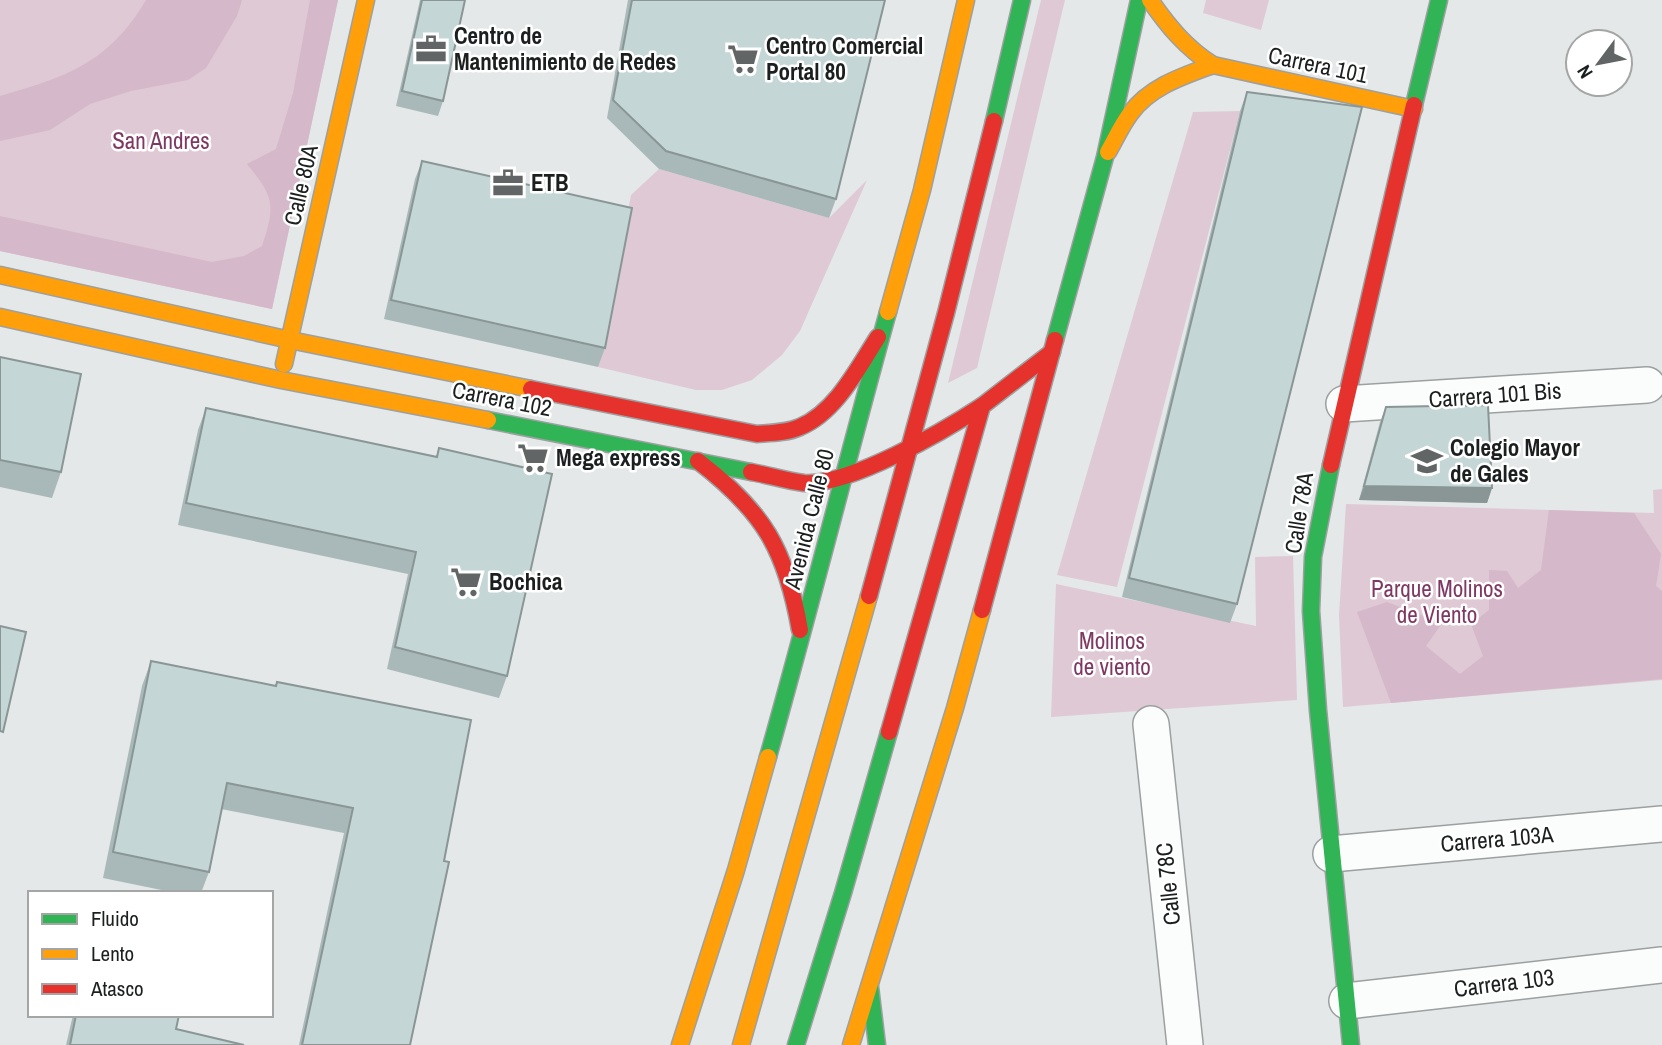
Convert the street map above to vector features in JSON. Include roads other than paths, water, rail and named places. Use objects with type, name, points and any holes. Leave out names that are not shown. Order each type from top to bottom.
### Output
[{"type":"main road","name":"Calle 80A","points":[[281,380],[366,0]]},
{"type":"main road","name":"Avenida Calle 80","points":[[680,1045],[736,870],[801,642],[842,477],[922,190],[966,0]]},
{"type":"main road","points":[[741,1045],[910,448],[999,108],[1022,0]]},
{"type":"main road","points":[[851,1045],[955,708],[1105,157],[1139,0]]},
{"type":"main road","name":"Carrera 101","points":[[1150,0],[1184,45],[1213,65],[1414,109]]},
{"type":"main road","name":"Calle 78A","points":[[1351,1045],[1331,854],[1311,611],[1314,557],[1322,503],[1343,404],[1439,0]]},
{"type":"main road","points":[[1105,157],[1132,111],[1146,98],[1173,80],[1213,65]]},
{"type":"main road","name":"Carrera 102","points":[[0,275],[290,340],[757,433],[801,426],[811,421],[841,393],[885,327]]},
{"type":"main road","name":"Carrera 102","points":[[0,317],[281,380],[806,483],[842,477],[910,448],[952,426],[982,406]]},
{"type":"main road","points":[[796,1045],[843,892],[982,406],[1052,352]]},
{"type":"main road","points":[[698,461],[726,481],[770,532],[783,559],[795,598],[801,642]]},
{"type":"main road","points":[[870,987],[877,1045]]},
{"type":"street","name":"Carrera 101 Bis","points":[[1343,404],[1647,385]]},
{"type":"street","name":"Calle 78C","points":[[1151,724],[1185,1045]]},
{"type":"street","name":"Carrera 103A","points":[[1331,854],[1662,824]]},
{"type":"street","name":"Carrera 103","points":[[1347,1001],[1662,965]]},
{"type":"place","name":"Centro de Mantenimiento de Redes","points":[[431,49]]},
{"type":"place","name":"Centro Comercial Portal 80","points":[[743,59]]},
{"type":"place","name":"ETB","points":[[508,183]]},
{"type":"place","name":"Mega express","points":[[533,458]]},
{"type":"place","name":"Colegio Mayor de Gales","points":[[1427,461]]},
{"type":"place","name":"Bochica","points":[[466,582]]},
{"type":"park label","name":"San Andres","points":[[161,141]]},
{"type":"park label","name":"Parque Molinos de Viento","points":[[1437,602]]},
{"type":"park label","name":"Molinos de viento","points":[[1112,654]]}]
